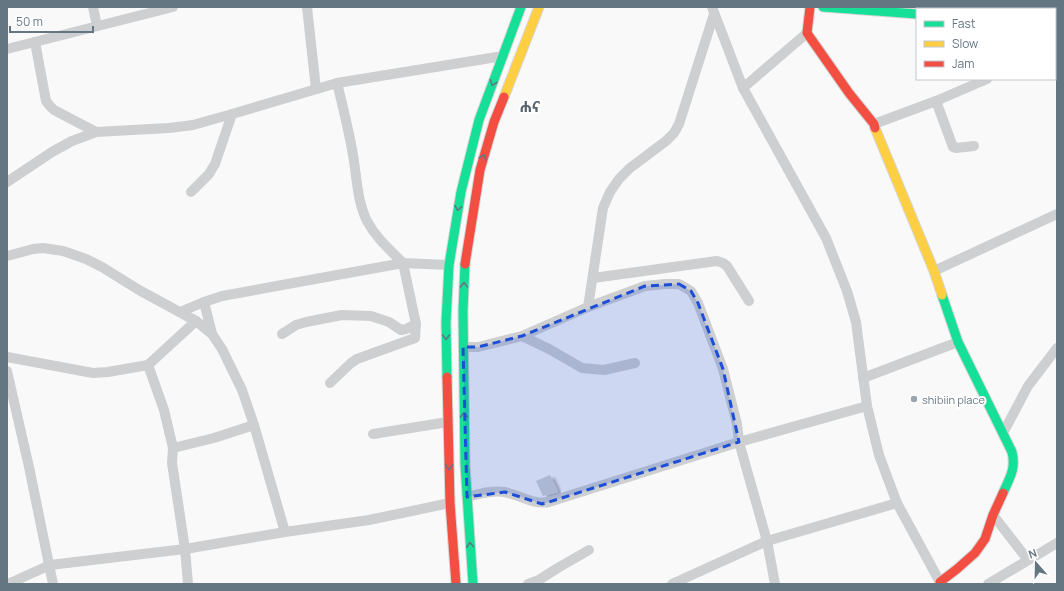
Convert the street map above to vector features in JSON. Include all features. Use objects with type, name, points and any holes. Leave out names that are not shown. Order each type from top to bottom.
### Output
[{"type":"main road","points":[[456,584],[450,503],[447,381],[446,322],[449,266],[461,192],[479,120],[522,7]]},
{"type":"main road","points":[[473,584],[465,465],[463,311],[465,266],[480,170],[494,122],[539,7]]},
{"type":"main road","points":[[810,7],[807,33],[849,93],[874,124],[934,271],[958,342],[1012,452],[1014,461],[1013,470],[985,539],[975,553],[940,583]]},
{"type":"main road","points":[[822,7],[916,14]]},
{"type":"main road","points":[[447,381],[463,380]]},
{"type":"street","points":[[93,7],[97,26]]},
{"type":"street","points":[[7,49],[173,7]]},
{"type":"street","points":[[307,7],[316,89]]},
{"type":"street","points":[[713,10],[744,88],[826,238],[847,291],[856,322],[867,406],[879,455],[897,504],[940,583]]},
{"type":"street","points":[[588,307],[603,208],[610,192],[619,179],[630,168],[666,141],[674,133],[713,10]]},
{"type":"street","points":[[744,88],[807,33]]},
{"type":"street","points":[[35,42],[46,101],[54,110],[96,132]]},
{"type":"street","points":[[7,182],[65,144],[96,132],[169,128],[193,125],[337,83],[503,56]]},
{"type":"street","points":[[874,124],[936,101],[985,80]]},
{"type":"street","points":[[330,383],[357,358],[415,338],[416,324],[403,263],[375,234],[362,207],[353,155],[337,83]]},
{"type":"street","points":[[936,101],[953,147],[974,146]]},
{"type":"street","points":[[191,192],[209,174],[215,164],[232,114]]},
{"type":"street","points":[[934,271],[1057,214]]},
{"type":"street","points":[[7,256],[33,248],[43,248],[69,253],[86,259],[196,321],[212,334],[222,349],[242,390],[254,425],[285,532]]},
{"type":"street","points":[[592,278],[717,261],[722,262],[727,266],[749,301]]},
{"type":"street","points":[[180,312],[222,296],[403,263],[449,266]]},
{"type":"street","points":[[463,347],[478,347],[522,336],[588,307],[644,286],[679,284],[691,291],[698,303],[723,370],[739,442],[767,541],[775,584]]},
{"type":"street","points":[[204,302],[212,334]]},
{"type":"street","points":[[282,334],[296,325],[342,315],[371,316],[388,322],[397,329],[401,330],[416,324]]},
{"type":"street","points":[[7,357],[93,373],[148,365],[196,321]]},
{"type":"street","points":[[522,336],[549,349],[582,368],[604,370],[635,363]]},
{"type":"street","points":[[863,378],[958,342]]},
{"type":"street","points":[[1002,433],[1028,386],[1057,348]]},
{"type":"street","points":[[148,365],[164,410],[173,448],[172,463],[185,549],[188,584]]},
{"type":"street","points":[[7,371],[29,467],[53,584]]},
{"type":"street","points":[[467,496],[492,492],[505,492],[542,504],[739,442],[867,406]]},
{"type":"street","points":[[373,434],[448,422]]},
{"type":"street","points":[[173,448],[214,438],[254,425]]},
{"type":"street","points":[[8,584],[50,565],[185,549],[285,532],[369,520],[450,503]]},
{"type":"street","points":[[672,584],[767,541],[897,504]]},
{"type":"street","points":[[994,515],[1028,560]]},
{"type":"street","points":[[988,584],[1057,543]]},
{"type":"street","points":[[528,584],[539,580],[589,550]]},
{"type":"highlighted area","points":[[679,284],[691,291],[698,303],[723,369],[739,442],[542,504],[505,492],[467,497],[463,347],[478,347],[522,336],[645,286]]},
{"type":"building","points":[[550,475],[558,492],[543,496],[536,481]]},
{"type":"traffic: fast","points":[[447,377],[446,322],[449,265],[461,192],[479,120],[521,7]]},
{"type":"traffic: fast","points":[[823,7],[916,14]]},
{"type":"traffic: fast","points":[[465,264],[463,311],[465,465],[473,584]]},
{"type":"traffic: fast","points":[[942,295],[958,342],[1012,452],[1013,468],[1003,493]]},
{"type":"traffic: slow","points":[[504,97],[539,7]]},
{"type":"traffic: slow","points":[[875,128],[934,271],[942,295]]},
{"type":"traffic: jam","points":[[810,7],[807,33],[849,93],[874,124],[875,128]]},
{"type":"traffic: jam","points":[[465,264],[480,170],[494,122],[504,97]]},
{"type":"traffic: jam","points":[[447,377],[450,503],[456,584]]},
{"type":"traffic: jam","points":[[940,582],[975,553],[985,539],[993,515],[1003,493]]},
{"type":"place","name":"shibiin place","points":[[914,399]]},
{"type":"district","name":"ሐና","points":[[530,106]]}]
